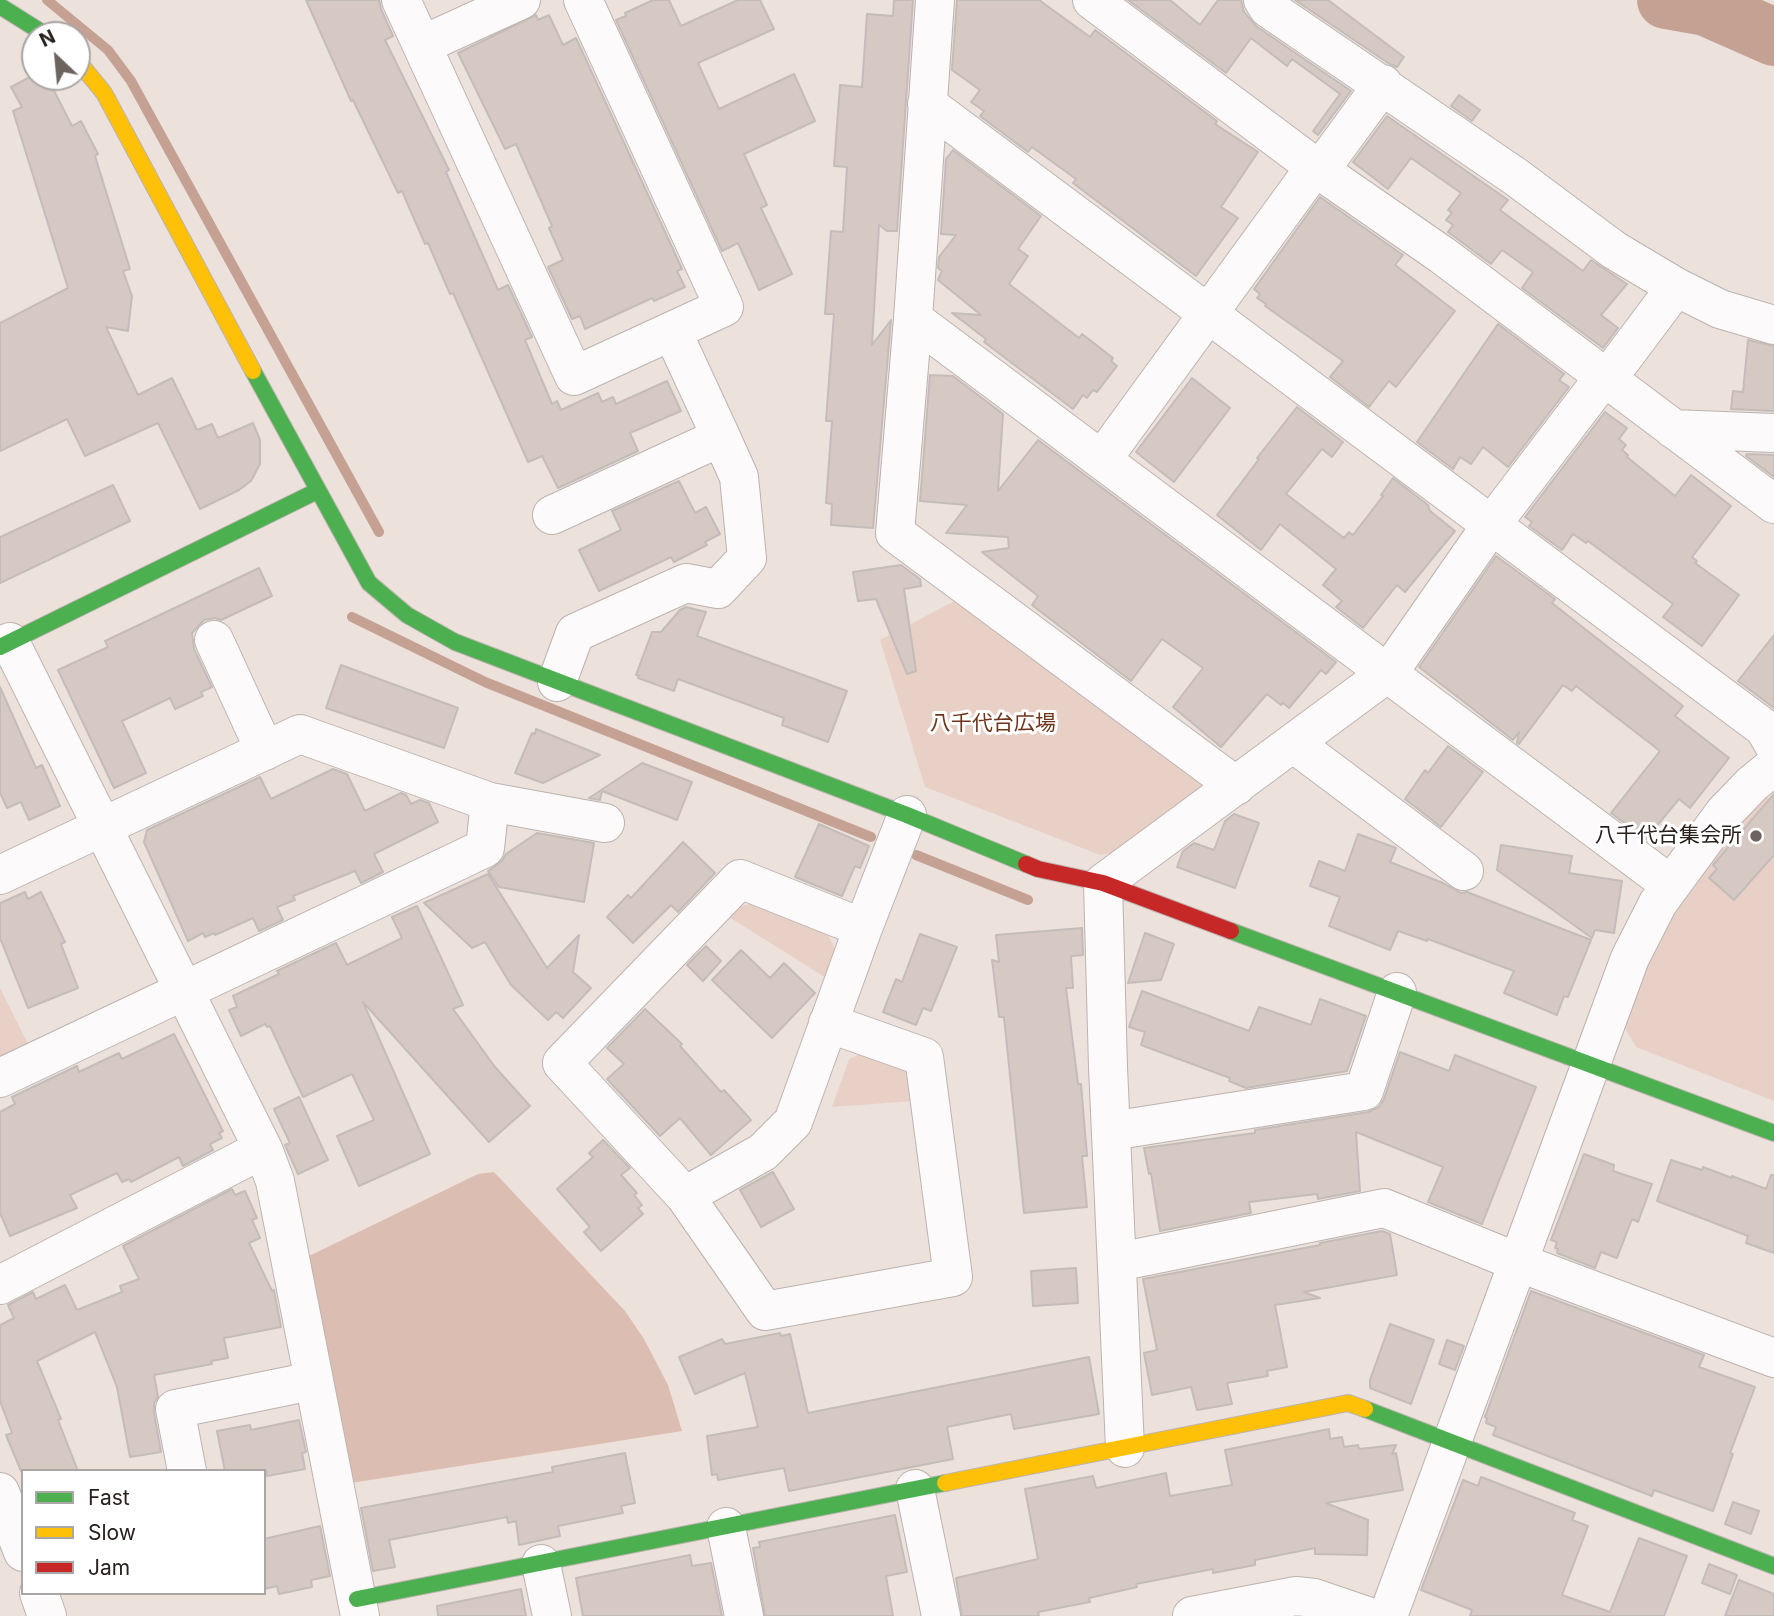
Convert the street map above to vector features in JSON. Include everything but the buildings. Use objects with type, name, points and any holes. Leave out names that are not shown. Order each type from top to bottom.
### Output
[{"type":"street","points":[[401,0],[574,376],[724,307],[583,0]]},
{"type":"street","points":[[422,46],[521,0]]},
{"type":"street","points":[[934,0],[913,319],[895,533],[1236,786]]},
{"type":"street","points":[[1092,0],[1317,168],[1442,255],[1774,504]]},
{"type":"street","points":[[1264,0],[1268,8],[1383,84],[1615,250],[1676,287],[1720,309],[1774,325]]},
{"type":"street","points":[[0,6],[24,21]]},
{"type":"street","points":[[91,77],[104,93],[120,122],[369,583],[407,615],[455,642],[907,815],[1038,869],[1103,883],[1774,1133]]},
{"type":"street","points":[[1102,458],[1317,168],[1383,84]]},
{"type":"street","points":[[927,104],[1764,728],[1774,745]]},
{"type":"street","points":[[1103,883],[1389,672],[1492,524],[1676,287]]},
{"type":"street","points":[[913,319],[1671,885]]},
{"type":"street","points":[[557,682],[575,633],[686,583],[718,589],[747,558],[739,477],[672,331]]},
{"type":"street","points":[[1673,429],[1774,433]]},
{"type":"street","points":[[552,515],[721,437]]},
{"type":"street","points":[[317,491],[3,644],[102,827],[263,1149],[275,1181],[358,1608],[541,1563],[1348,1403],[1774,1566]]},
{"type":"street","points":[[214,640],[265,751]]},
{"type":"street","points":[[0,875],[300,734],[489,802],[605,823]]},
{"type":"street","points":[[1293,743],[1464,871]]},
{"type":"street","points":[[1388,1616],[1630,958],[1657,903],[1724,813],[1774,766]]},
{"type":"street","points":[[0,1078],[485,848],[489,802]]},
{"type":"street","points":[[685,1196],[763,1152],[793,1122],[907,815]]},
{"type":"street","points":[[828,1023],[924,1056],[953,1277],[765,1311],[685,1196],[562,1063],[740,879],[863,929]]},
{"type":"street","points":[[1103,883],[1125,1448]]},
{"type":"street","points":[[1111,1131],[1364,1091],[1397,992]]},
{"type":"street","points":[[0,1285],[263,1149]]},
{"type":"street","points":[[1118,1262],[1384,1208],[1520,1263],[1774,1358]]},
{"type":"street","points":[[187,1469],[176,1409],[312,1381]]},
{"type":"street","points":[[915,1489],[941,1616]]},
{"type":"street","points":[[0,1492],[21,1547]]},
{"type":"street","points":[[726,1527],[744,1616]]},
{"type":"street","points":[[541,1563],[552,1616]]},
{"type":"street","points":[[40,1595],[47,1616]]},
{"type":"street","points":[[1192,1616],[1296,1595],[1314,1598],[1367,1616]]},
{"type":"green space","name":"八千代台広場","points":[[962,597],[1209,782],[1128,850],[1100,855],[925,787],[880,640]]},
{"type":"green space","points":[[1764,796],[1774,801],[1774,1101],[1636,1047],[1625,1028],[1646,960],[1673,911],[1738,821]]},
{"type":"green space","points":[[758,901],[825,929],[837,953],[826,978],[726,915],[733,909]]},
{"type":"green space","points":[[0,988],[29,1046],[0,1060]]},
{"type":"green space","points":[[873,1048],[904,1059],[915,1101],[832,1107],[849,1059]]},
{"type":"shaded area","points":[[494,1172],[625,1311],[644,1339],[668,1385],[682,1431],[351,1483],[307,1257],[478,1174]]},
{"type":"waterway","points":[[47,0],[108,50],[131,81],[379,532]]},
{"type":"waterway","points":[[1666,0],[1706,7],[1774,37]]},
{"type":"waterway","points":[[352,617],[485,682],[871,837]]},
{"type":"waterway","points":[[916,855],[1028,900]]},
{"type":"traffic: fast","points":[[0,6],[24,21]]},
{"type":"traffic: fast","points":[[253,371],[369,583],[407,615],[455,642],[907,815],[1026,864]]},
{"type":"traffic: fast","points":[[0,647],[317,491]]},
{"type":"traffic: fast","points":[[1231,931],[1774,1133]]},
{"type":"traffic: fast","points":[[1365,1409],[1774,1566]]},
{"type":"traffic: fast","points":[[357,1599],[945,1483]]},
{"type":"traffic: slow","points":[[91,77],[104,93],[253,371]]},
{"type":"traffic: slow","points":[[945,1483],[1348,1403],[1365,1409]]},
{"type":"traffic: jam","points":[[1026,864],[1103,883],[1231,931]]},
{"type":"place","name":"八千代台集会所","points":[[1756,836]]}]
